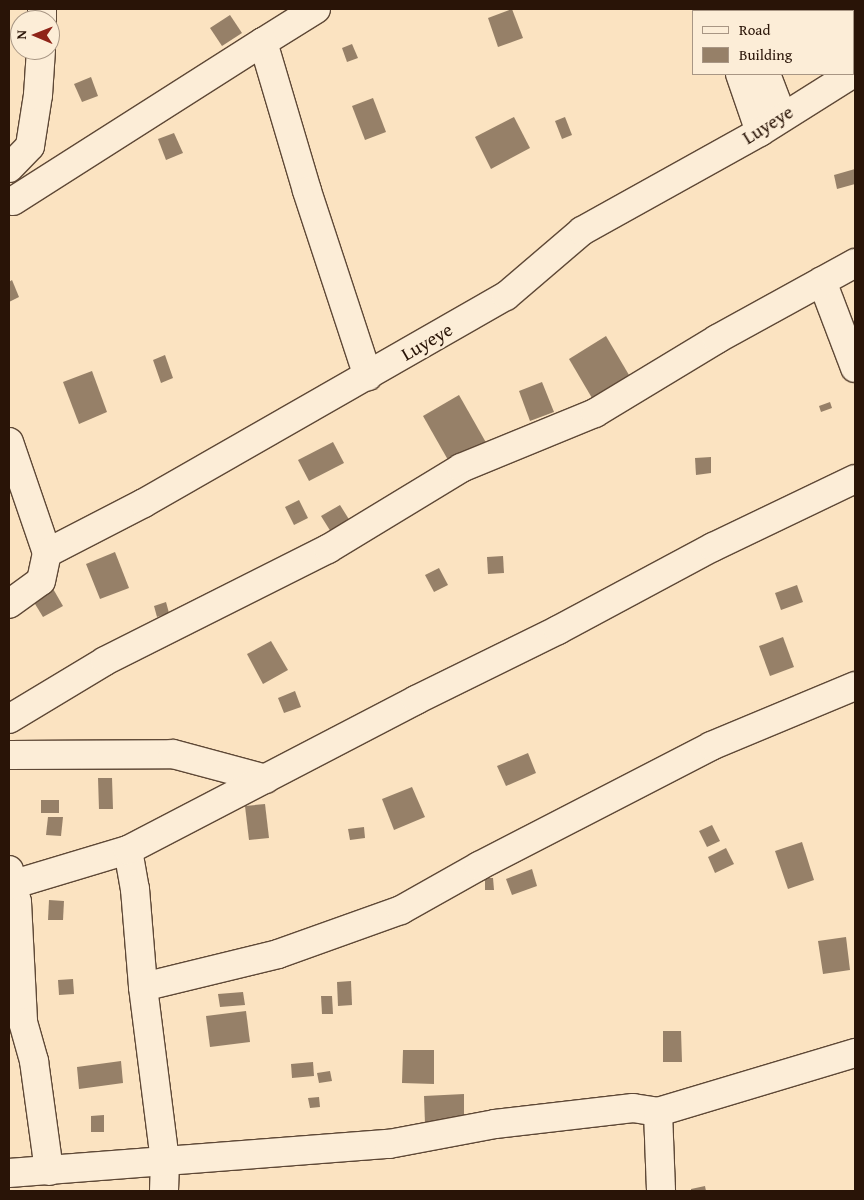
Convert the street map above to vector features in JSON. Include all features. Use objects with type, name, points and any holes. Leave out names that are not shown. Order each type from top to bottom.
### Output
[{"type":"street","points":[[13,202],[316,9]]},
{"type":"street","points":[[263,42],[307,192],[368,376]]},
{"type":"street","points":[[9,168],[30,146],[38,94],[40,60]]},
{"type":"street","points":[[740,75],[760,132]]},
{"type":"street","points":[[766,75],[782,116]]},
{"type":"street","name":"Luyeye","points":[[47,553],[144,503],[506,296],[582,231],[760,132],[782,116],[850,75]]},
{"type":"street","points":[[9,719],[105,660],[328,549],[461,468],[595,413],[717,339],[855,263]]},
{"type":"street","points":[[822,281],[855,368]]},
{"type":"street","points":[[9,442],[47,553],[41,581],[9,604]]},
{"type":"street","points":[[49,1171],[34,1061],[23,1022],[17,902],[10,877],[128,850],[712,547],[855,479]]},
{"type":"street","points":[[143,987],[278,954],[401,910],[479,866],[711,746],[855,686]]},
{"type":"street","points":[[9,755],[173,754],[266,779]]},
{"type":"street","points":[[128,850],[135,889],[143,987],[165,1162],[164,1191]]},
{"type":"street","points":[[9,1173],[389,1144],[495,1124],[633,1108],[658,1112],[855,1053]]},
{"type":"street","points":[[658,1112],[661,1191]]},
{"type":"building","points":[[512,9],[523,38],[498,47],[488,18]]},
{"type":"building","points":[[230,15],[242,33],[222,46],[210,28]]},
{"type":"building","points":[[352,44],[358,58],[347,62],[342,48]]},
{"type":"building","points":[[91,77],[98,96],[82,102],[74,84]]},
{"type":"building","points":[[373,98],[386,132],[365,140],[352,106]]},
{"type":"building","points":[[514,117],[530,148],[491,169],[475,137]]},
{"type":"building","points":[[565,117],[572,135],[562,139],[555,121]]},
{"type":"building","points":[[174,133],[183,153],[166,160],[158,139]]},
{"type":"building","points":[[855,169],[855,184],[837,189],[834,175]]},
{"type":"building","points":[[12,280],[19,297],[9,302],[9,282]]},
{"type":"building","points":[[606,336],[629,375],[592,398],[569,359]]},
{"type":"building","points":[[165,355],[173,378],[161,383],[153,360]]},
{"type":"building","points":[[92,371],[107,412],[79,424],[63,382]]},
{"type":"building","points":[[542,382],[554,412],[530,421],[519,391]]},
{"type":"building","points":[[459,395],[488,446],[452,467],[423,416]]},
{"type":"building","points":[[830,402],[832,408],[821,412],[819,406]]},
{"type":"building","points":[[333,442],[344,463],[309,481],[298,460]]},
{"type":"building","points":[[711,457],[711,473],[696,475],[695,458]]},
{"type":"building","points":[[299,500],[308,518],[294,525],[285,507]]},
{"type":"building","points":[[340,505],[350,521],[331,532],[321,516]]},
{"type":"building","points":[[115,552],[129,588],[100,599],[86,564]]},
{"type":"building","points":[[503,556],[504,573],[488,574],[487,557]]},
{"type":"building","points":[[439,568],[448,585],[434,592],[425,575]]},
{"type":"building","points":[[797,585],[803,602],[781,610],[775,593]]},
{"type":"building","points":[[52,587],[63,606],[43,617],[32,599]]},
{"type":"building","points":[[166,602],[169,613],[157,617],[154,606]]},
{"type":"building","points":[[783,637],[794,667],[770,676],[759,646]]},
{"type":"building","points":[[271,641],[288,670],[263,684],[247,654]]},
{"type":"building","points":[[295,691],[301,707],[284,713],[278,698]]},
{"type":"building","points":[[528,753],[536,773],[506,786],[497,766]]},
{"type":"building","points":[[98,778],[112,778],[113,809],[99,809]]},
{"type":"building","points":[[412,787],[425,817],[394,830],[382,799]]},
{"type":"building","points":[[41,800],[59,800],[59,813],[41,813]]},
{"type":"building","points":[[265,804],[269,838],[249,840],[245,806]]},
{"type":"building","points":[[48,817],[63,817],[61,836],[46,835]]},
{"type":"building","points":[[712,825],[720,841],[707,847],[699,831]]},
{"type":"building","points":[[364,827],[365,838],[350,840],[348,829]]},
{"type":"building","points":[[802,842],[814,880],[788,889],[775,851]]},
{"type":"building","points":[[726,848],[734,864],[715,873],[708,857]]},
{"type":"building","points":[[532,869],[537,886],[512,895],[506,879]]},
{"type":"building","points":[[485,878],[493,878],[494,890],[485,890]]},
{"type":"building","points":[[49,900],[64,901],[63,920],[48,920]]},
{"type":"building","points":[[846,937],[850,970],[823,974],[818,941]]},
{"type":"building","points":[[73,979],[74,994],[59,995],[58,980]]},
{"type":"building","points":[[351,981],[352,1005],[338,1006],[337,982]]},
{"type":"building","points":[[243,992],[245,1005],[220,1007],[218,994]]},
{"type":"building","points":[[321,996],[332,996],[333,1014],[322,1014]]},
{"type":"building","points":[[246,1011],[250,1042],[210,1047],[206,1016]]},
{"type":"building","points":[[663,1031],[681,1031],[682,1062],[663,1062]]},
{"type":"building","points":[[403,1050],[434,1050],[434,1084],[402,1083]]},
{"type":"building","points":[[121,1061],[123,1083],[79,1089],[77,1067]]},
{"type":"building","points":[[313,1062],[314,1076],[292,1078],[291,1064]]},
{"type":"building","points":[[330,1071],[332,1081],[319,1083],[317,1073]]},
{"type":"building","points":[[464,1094],[464,1122],[425,1124],[424,1096]]},
{"type":"building","points":[[319,1097],[320,1107],[310,1108],[308,1098]]},
{"type":"building","points":[[104,1115],[104,1132],[91,1132],[91,1116]]},
{"type":"building","points":[[705,1186],[706,1191],[691,1191],[691,1189]]}]
